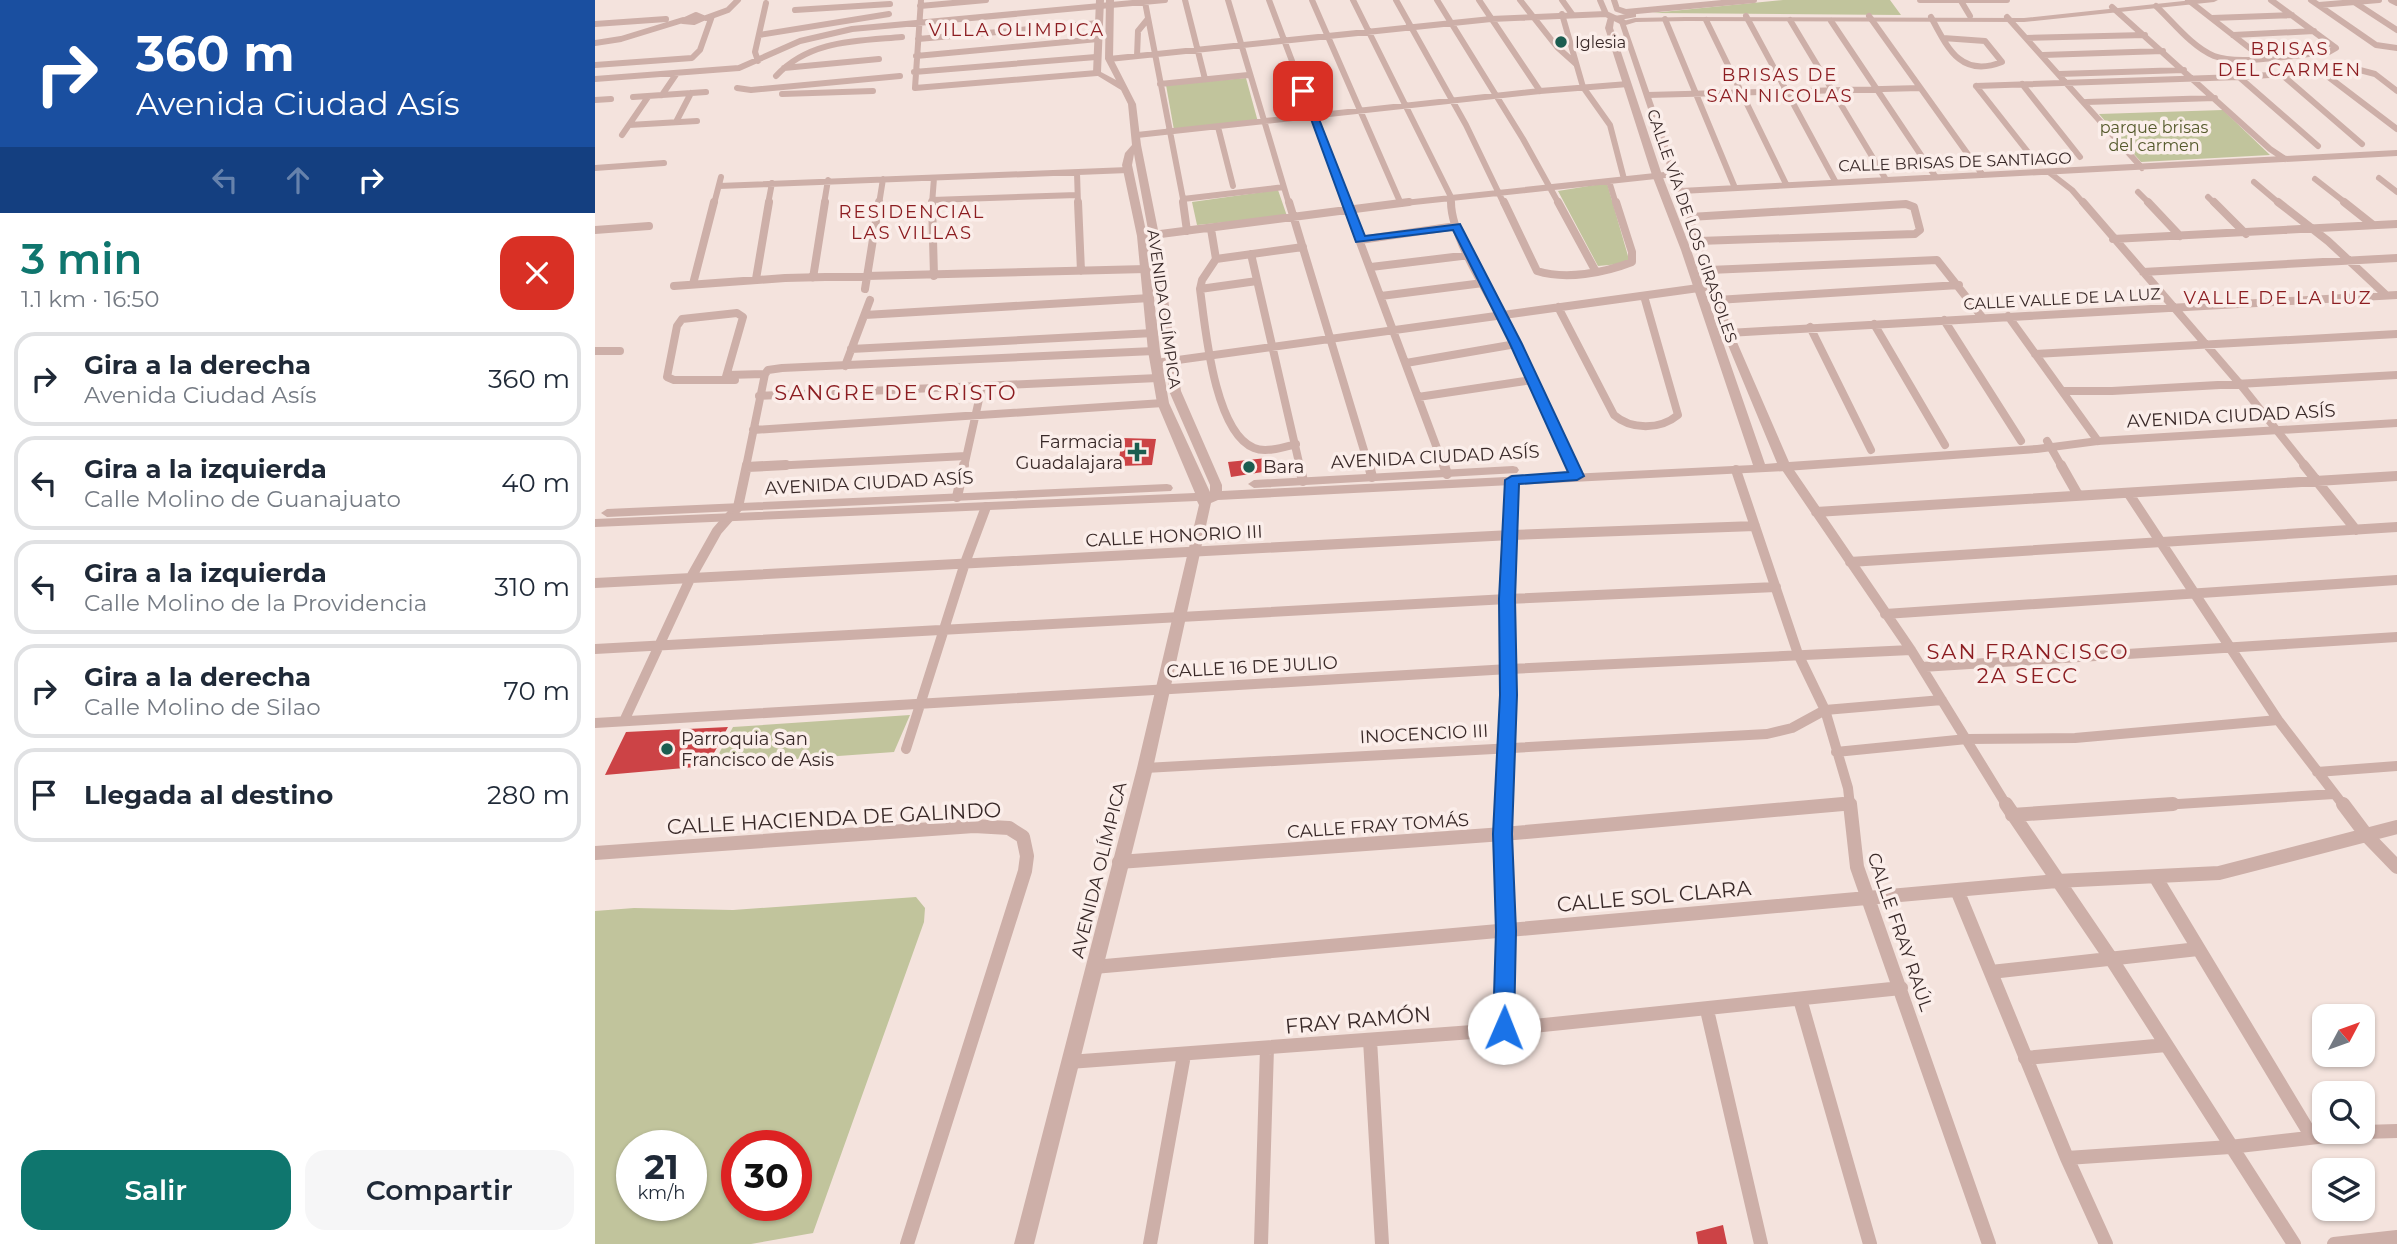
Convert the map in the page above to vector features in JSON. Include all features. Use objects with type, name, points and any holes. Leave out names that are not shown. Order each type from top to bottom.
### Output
[{"type":"street","points":[[701,17],[728,10],[736,0]]},
{"type":"street","points":[[595,24],[685,19],[690,23],[736,0]]},
{"type":"street","points":[[986,0],[921,3],[913,86],[927,89],[1097,73],[1125,89]]},
{"type":"street","points":[[900,76],[743,94],[743,77],[758,61],[787,46],[833,32],[1110,2],[1165,0]]},
{"type":"street","points":[[1185,0],[1205,79]]},
{"type":"street","points":[[1228,0],[1248,75],[1295,218],[1372,477]]},
{"type":"street","points":[[1269,0],[1447,474]]},
{"type":"street","points":[[1312,0],[1401,204]]},
{"type":"street","points":[[1353,0],[1451,197],[1449,204],[1456,226],[1516,344],[1575,472]]},
{"type":"street","points":[[1396,0],[1500,191],[1502,202],[1537,271],[1555,276],[1628,265],[1634,259],[1609,181]]},
{"type":"street","points":[[1437,0],[1496,95],[1595,270]]},
{"type":"street","points":[[1479,0],[1540,91]]},
{"type":"street","points":[[1520,0],[1576,64]]},
{"type":"street","points":[[1562,0],[1572,14]]},
{"type":"street","name":"CALLE VÍA DE LOS GIRASOLES","points":[[1600,0],[1615,16],[1622,29],[1709,270],[1728,333],[1784,463]]},
{"type":"street","points":[[1614,0],[1615,16]]},
{"type":"street","points":[[1682,0],[1689,7]]},
{"type":"street","points":[[1615,16],[1626,12],[1754,0]]},
{"type":"street","points":[[1920,0],[2007,0]]},
{"type":"street","points":[[2115,9],[2176,0]]},
{"type":"street","points":[[1109,59],[1368,31],[1562,14],[1706,20],[2009,19],[2214,0]]},
{"type":"street","points":[[2156,6],[2213,55],[2226,58],[2261,57],[2329,52],[2336,48],[2271,0]]},
{"type":"street","points":[[2311,0],[2322,3],[2379,0]]},
{"type":"street","points":[[2391,0],[2397,3]]},
{"type":"street","points":[[1961,1],[1974,16]]},
{"type":"street","points":[[2190,1],[2261,57]]},
{"type":"street","points":[[759,33],[889,17],[891,2],[796,6],[791,29]]},
{"type":"street","name":"AVENIDA OLÍMPICA","points":[[1024,1244],[1145,768],[1208,493],[1175,391],[1148,236],[1132,104],[1109,59],[1110,2]]},
{"type":"street","points":[[1145,2],[1184,199],[1187,231]]},
{"type":"street","points":[[1971,2],[1974,16]]},
{"type":"street","points":[[2354,2],[2397,30]]},
{"type":"street","points":[[1097,73],[1100,3]]},
{"type":"street","points":[[2322,3],[2376,45],[2397,48]]},
{"type":"street","points":[[758,61],[755,51],[766,4]]},
{"type":"street","points":[[2115,9],[2270,149],[2285,159]]},
{"type":"street","points":[[1562,14],[1583,87],[1610,125],[1624,178]]},
{"type":"street","points":[[2212,18],[2292,15]]},
{"type":"street","points":[[595,65],[692,58],[700,52],[707,23],[712,16]]},
{"type":"street","points":[[1615,16],[1831,21],[1870,19]]},
{"type":"street","name":"CALLE VÍA DE LOS GIRASOLES","points":[[1615,16],[1609,20],[1608,25],[1657,175],[1759,464]]},
{"type":"street","points":[[1933,19],[1974,16],[2009,19],[2086,102],[2142,168]]},
{"type":"street","points":[[1747,18],[1835,181]]},
{"type":"street","points":[[595,43],[621,39],[685,19]]},
{"type":"street","points":[[1665,19],[1735,188]]},
{"type":"street","points":[[1870,19],[1982,174]]},
{"type":"street","points":[[1933,19],[1943,38],[1964,65],[1985,66],[2002,62],[1985,41],[1943,38]]},
{"type":"street","points":[[1137,56],[1137,30],[1140,24],[1147,20]]},
{"type":"street","points":[[1706,20],[1786,184]]},
{"type":"street","points":[[1790,20],[1885,178]]},
{"type":"street","points":[[1831,21],[1935,176]]},
{"type":"street","points":[[918,39],[1099,23]]},
{"type":"street","points":[[2233,35],[2313,31]]},
{"type":"street","points":[[2026,38],[2145,35]]},
{"type":"street","points":[[776,76],[782,68],[813,50],[844,43],[902,37]]},
{"type":"street","points":[[782,68],[878,63],[881,39]]},
{"type":"street","points":[[916,56],[1098,40]]},
{"type":"street","points":[[800,41],[813,50]]},
{"type":"street","points":[[787,46],[804,54]]},
{"type":"street","points":[[755,51],[770,55]]},
{"type":"street","points":[[2043,55],[2163,51]]},
{"type":"street","points":[[914,72],[1096,57]]},
{"type":"street","points":[[2059,74],[2184,70]]},
{"type":"street","points":[[2035,161],[1976,86],[2366,71],[2397,91]]},
{"type":"street","points":[[595,79],[686,72],[743,77]]},
{"type":"street","points":[[674,94],[686,72]]},
{"type":"street","points":[[2322,72],[2397,129]]},
{"type":"street","points":[[663,95],[677,73]]},
{"type":"street","points":[[2281,74],[2362,144]]},
{"type":"street","points":[[1160,84],[1248,75]]},
{"type":"street","points":[[2239,77],[2318,146]]},
{"type":"street","points":[[770,91],[873,95],[875,78]]},
{"type":"street","points":[[719,186],[1128,170],[1130,153],[1137,140],[1171,132],[1496,95],[1628,84]]},
{"type":"street","points":[[2022,84],[2080,157]]},
{"type":"street","points":[[1647,95],[1920,88]]},
{"type":"street","points":[[633,97],[706,92]]},
{"type":"street","points":[[676,122],[691,93]]},
{"type":"street","points":[[622,135],[648,97]]},
{"type":"street","points":[[2086,102],[2215,97]]},
{"type":"street","points":[[595,100],[611,99]]},
{"type":"street","points":[[629,125],[697,121]]},
{"type":"street","points":[[1218,127],[1233,186]]},
{"type":"street","name":"CALLE BRISAS DE SANTIAGO","points":[[1681,191],[1885,178],[2142,168],[2397,153]]},
{"type":"street","points":[[595,168],[664,163]]},
{"type":"street","name":"AVENIDA OLÍMPICA","points":[[1128,170],[1148,236],[1146,269],[1155,357],[1163,403],[1208,493]]},
{"type":"street","points":[[2047,172],[2066,184],[2173,306],[2240,384],[2356,530]]},
{"type":"street","points":[[1077,173],[1081,271]]},
{"type":"street","points":[[1148,236],[1500,191],[1674,174]]},
{"type":"street","points":[[693,284],[721,177]]},
{"type":"street","points":[[934,178],[934,276]]},
{"type":"street","points":[[2379,178],[2397,192]]},
{"type":"street","points":[[865,289],[883,179]]},
{"type":"street","points":[[2315,179],[2373,225]]},
{"type":"street","points":[[813,278],[828,180]]},
{"type":"street","points":[[2254,182],[2351,261],[2386,295]]},
{"type":"street","points":[[755,279],[772,183]]},
{"type":"street","points":[[1184,199],[1284,187]]},
{"type":"street","points":[[2138,192],[2180,236]]},
{"type":"street","points":[[932,200],[1077,195]]},
{"type":"street","points":[[2208,197],[2246,234]]},
{"type":"street","points":[[1689,217],[1906,204],[1914,207],[1918,214],[1920,230],[1915,234],[1698,241]]},
{"type":"street","points":[[2113,239],[2397,224]]},
{"type":"street","points":[[595,230],[649,226]]},
{"type":"street","points":[[1360,240],[1456,226]]},
{"type":"street","points":[[1211,229],[1216,259],[1202,279],[1200,289],[1210,357],[1222,404],[1244,442],[1264,449],[1296,444]]},
{"type":"street","points":[[1216,259],[1303,247]]},
{"type":"street","points":[[1251,254],[1303,481]]},
{"type":"street","points":[[1371,267],[1470,255]]},
{"type":"street","points":[[2143,272],[2397,258]]},
{"type":"street","points":[[1709,270],[1937,260],[1982,317]]},
{"type":"street","points":[[674,286],[755,279],[1146,269]]},
{"type":"street","points":[[1200,289],[1257,281]]},
{"type":"street","points":[[1381,296],[1483,283]]},
{"type":"street","points":[[1717,300],[1959,285]]},
{"type":"street","points":[[624,720],[689,579],[724,518],[738,506],[759,396],[768,370],[1155,357],[1171,362],[1713,286]]},
{"type":"street","name":"CALLE VALLE DE LA LUZ","points":[[1728,333],[2397,295]]},
{"type":"street","points":[[1558,307],[1615,415],[1623,424],[1639,426],[1672,421],[1678,415],[1644,296]]},
{"type":"street","points":[[865,314],[1150,298]]},
{"type":"street","points":[[845,366],[870,300]]},
{"type":"street","points":[[726,378],[743,317],[737,313],[682,319],[675,337],[667,377],[674,380],[764,377]]},
{"type":"street","points":[[2008,316],[2098,441]]},
{"type":"street","points":[[1944,320],[2021,441]]},
{"type":"street","points":[[1874,324],[1945,445]]},
{"type":"street","points":[[1810,327],[1871,450]]},
{"type":"street","points":[[851,348],[1153,333]]},
{"type":"street","points":[[2035,354],[2397,334]]},
{"type":"street","points":[[1406,363],[1516,344]]},
{"type":"street","points":[[595,351],[620,351]]},
{"type":"street","points":[[2063,391],[2112,391],[2397,375]]},
{"type":"street","points":[[759,396],[1158,378]]},
{"type":"street","points":[[1418,397],[1532,380]]},
{"type":"street","points":[[957,497],[982,386]]},
{"type":"street","points":[[753,430],[1163,403]]},
{"type":"street","name":"AVENIDA CIUDAD ASÍS","points":[[595,513],[957,497],[1208,493],[1512,480],[1575,472],[1784,463],[2049,444],[2397,424]]},
{"type":"street","name":"AVENIDA CIUDAD ASÍS","points":[[1784,463],[1871,450],[2021,441],[2049,444]]},
{"type":"street","points":[[2049,444],[2078,495]]},
{"type":"street","points":[[747,467],[966,456]]},
{"type":"street","points":[[1784,463],[1911,650],[2012,815],[2112,960],[2294,1244]]},
{"type":"street","name":"AVENIDA CIUDAD ASÍS","points":[[1208,493],[1303,481],[1372,477],[1736,470],[1759,464]]},
{"type":"street","name":"CALLE FRAY RAÚL","points":[[1736,470],[1798,654],[1825,710],[1848,788],[1857,867],[1989,1244]]},
{"type":"street","points":[[1816,512],[2397,476]]},
{"type":"street","points":[[1504,1028],[1506,931],[1503,834],[1512,480]]},
{"type":"street","points":[[595,523],[986,507],[1208,493]]},
{"type":"street","points":[[2129,494],[2278,720],[2367,836],[2397,867]]},
{"type":"street","points":[[906,749],[965,563],[986,507]]},
{"type":"street","name":"CALLE HONORIO III","points":[[595,583],[1511,535],[1755,526]]},
{"type":"street","points":[[1850,562],[2397,527]]},
{"type":"street","points":[[1885,614],[2397,580]]},
{"type":"street","points":[[595,649],[1181,619],[1507,599],[1776,587]]},
{"type":"street","points":[[1922,667],[2397,637]]},
{"type":"street","name":"CALLE 16 DE JULIO","points":[[595,723],[1509,669],[1911,650]]},
{"type":"street","points":[[1825,710],[1942,700]]},
{"type":"street","name":"INOCENCIO III","points":[[1145,768],[1507,746],[1767,734],[1791,728],[1825,710]]},
{"type":"street","points":[[1836,752],[1967,738],[2075,738],[2278,720]]},
{"type":"street","points":[[2317,772],[2397,766]]},
{"type":"street","points":[[2012,815],[2334,794]]},
{"type":"street","name":"CALLE FRAY TOMÁS","points":[[1119,862],[1503,834],[1849,804]]},
{"type":"street","name":"CALLE HACIENDA DE GALINDO","points":[[595,853],[974,826],[1011,827],[1028,842],[1029,855],[1025,871],[907,1244]]},
{"type":"street","name":"CALLE SOL CLARA","points":[[1094,967],[2057,881],[2218,873],[2397,827]]},
{"type":"street","points":[[2067,1158],[2230,1147],[2312,1137],[2156,878]]},
{"type":"street","points":[[1957,890],[2067,1158],[2106,1244]]},
{"type":"street","points":[[1991,972],[2198,949]]},
{"type":"street","name":"FRAY RAMÓN","points":[[1069,1062],[1370,1040],[1707,1010],[1901,988]]},
{"type":"street","points":[[1800,999],[1870,1244]]},
{"type":"street","points":[[1707,1010],[1761,1244]]},
{"type":"street","points":[[1370,1040],[1382,1244]]},
{"type":"street","points":[[2025,1058],[2166,1045]]},
{"type":"street","points":[[1261,1244],[1267,1048]]},
{"type":"street","points":[[1150,1244],[1184,1055]]},
{"type":"street","points":[[2375,1131],[2397,1130]]},
{"type":"street","points":[[2334,1244],[2397,1237]]},
{"type":"green space","points":[[1783,0],[1890,0],[1901,15],[1652,13]]},
{"type":"green space","points":[[1246,78],[1258,122],[1174,130],[1166,85]]},
{"type":"green space","name":"parque brisas del carmen","points":[[2223,110],[2270,155],[2141,162],[2099,114]]},
{"type":"green space","points":[[1607,183],[1630,263],[1598,266],[1558,191]]},
{"type":"green space","points":[[1278,190],[1287,216],[1197,225],[1192,202]]},
{"type":"green space","points":[[910,715],[894,752],[713,765],[733,727]]},
{"type":"green space","points":[[916,897],[925,908],[924,922],[813,1233],[751,1244],[595,1244],[595,911],[634,908],[733,910]]},
{"type":"building","name":"Farmacia Guadalajara","points":[[1122,438],[1156,439],[1152,465],[1118,466]]},
{"type":"building","name":"Bara","points":[[1267,458],[1269,471],[1231,477],[1228,462]]},
{"type":"building","name":"Parroquia San Francisco de Asis","points":[[728,727],[707,766],[605,775],[626,732]]},
{"type":"building","points":[[1723,1225],[1727,1244],[1698,1244],[1696,1232]]},
{"type":"place","name":"Iglesia","points":[[1561,42]]},
{"type":"place","name":"Farmacia Guadalajara","points":[[1137,452]]},
{"type":"place","name":"Bara","points":[[1249,467]]},
{"type":"place","name":"Parroquia San Francisco de Asis","points":[[667,749]]},
{"type":"district","name":"VILLA OLIMPICA","points":[[1017,30]]},
{"type":"district","name":"BRISAS DEL CARMEN","points":[[2290,59]]},
{"type":"district","name":"BRISAS DE SAN NICOLAS","points":[[1780,85]]},
{"type":"district","name":"RESIDENCIAL LAS VILLAS","points":[[912,222]]},
{"type":"district","name":"VALLE DE LA LUZ","points":[[2278,298]]},
{"type":"district","name":"SANGRE DE CRISTO","points":[[896,392]]},
{"type":"district","name":"SAN FRANCISCO 2A SECC","points":[[2028,663]]},
{"type":"route","points":[[1303,91],[1360,240],[1456,226],[1516,344],[1577,476],[1512,480],[1507,599],[1509,695],[1503,834],[1506,931],[1504,1028]]}]
